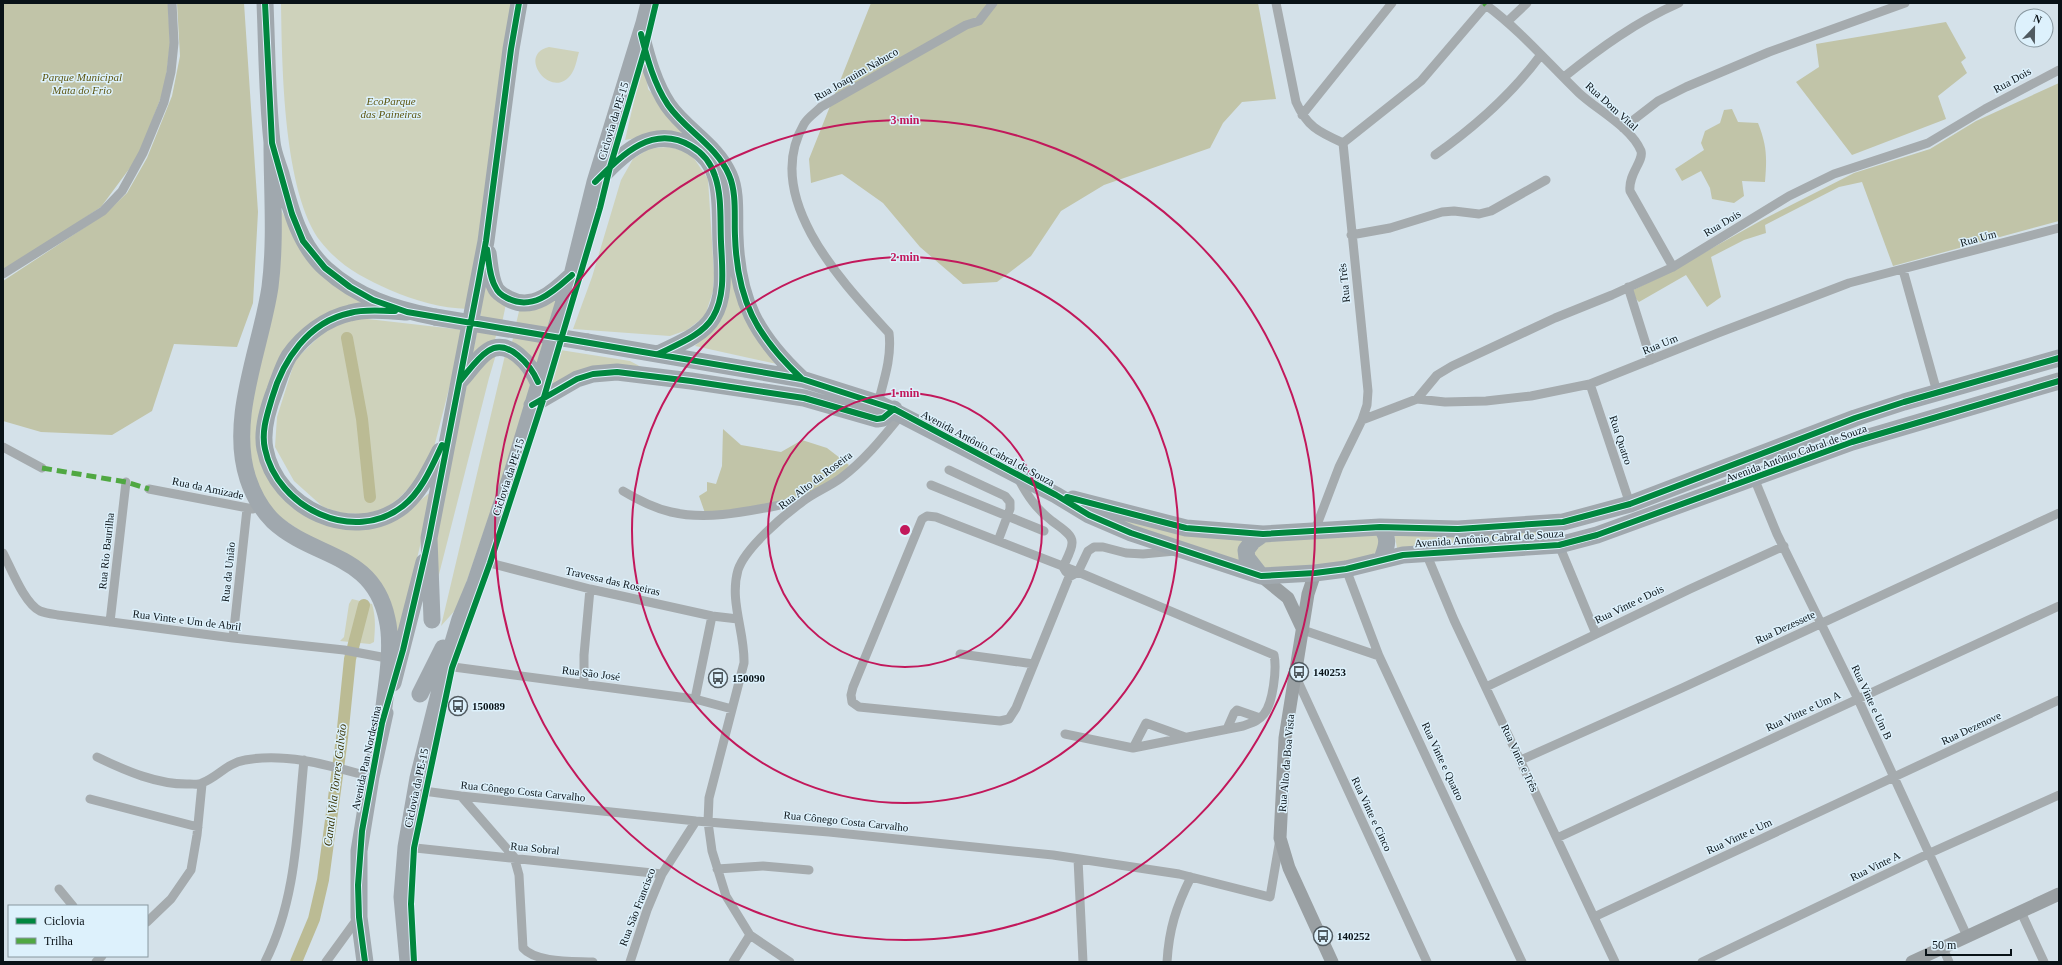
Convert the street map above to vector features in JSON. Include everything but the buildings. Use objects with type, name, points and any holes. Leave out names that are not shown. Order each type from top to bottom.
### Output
[{"type":"highway","name":"Avenida Antônio Cabral de Souza","points":[[265,3],[272,143],[292,214],[303,241],[325,268],[350,287],[373,300],[407,312],[802,380],[892,409],[1056,495],[1089,515],[1131,533],[1261,576],[1315,573],[1346,569],[1403,555],[1559,545],[1598,535],[1642,520],[1852,442],[2059,381]]},
{"type":"highway","points":[[394,659],[429,538],[448,433],[460,381],[486,241],[511,49],[519,3]]},
{"type":"highway","points":[[408,962],[402,897],[406,847],[416,790],[446,666],[460,619],[482,561],[572,274],[596,182],[649,3]]},
{"type":"highway","points":[[641,34],[655,82],[668,105],[721,159],[730,177],[733,196],[736,257],[743,297],[757,324],[778,355],[802,380]]},
{"type":"highway","points":[[596,182],[625,153],[637,145],[654,138],[673,139],[685,143],[697,150],[709,162],[716,177],[722,274],[718,306],[713,318],[702,330],[658,354]]},
{"type":"highway","points":[[272,143],[270,281],[243,420],[241,438],[243,459],[255,509],[285,530],[352,565],[376,590],[388,620],[394,659]]},
{"type":"highway","points":[[486,241],[492,280],[496,289],[500,294],[513,301],[528,303],[542,299],[554,292],[572,274]]},
{"type":"highway","points":[[407,312],[372,310],[350,313],[325,323],[311,333],[290,356],[281,374],[267,415],[264,431],[265,449],[274,471],[285,489],[307,509],[322,516],[344,522],[363,522],[385,516],[403,506],[424,480],[448,433]]},
{"type":"highway","points":[[460,381],[488,351],[501,348],[513,352],[529,364],[538,382]]},
{"type":"highway","name":"Avenida Antônio Cabral de Souza","points":[[1056,495],[1186,528],[1263,534],[1380,527],[1458,529],[1563,522],[1630,504],[1855,418],[1937,392],[2059,358]]},
{"type":"highway","points":[[532,404],[577,379],[593,374],[617,372],[691,381],[804,398],[877,419],[883,418],[892,409]]},
{"type":"highway","points":[[1380,527],[1384,530],[1387,540],[1382,559]]},
{"type":"highway","points":[[1261,576],[1247,558],[1246,550],[1253,540],[1263,534]]},
{"type":"highway","points":[[429,538],[432,620]]},
{"type":"highway","points":[[420,694],[460,619]]},
{"type":"highway","name":"Avenida Pan Nordestina","points":[[364,962],[359,917],[360,850],[371,777],[394,659]]},
{"type":"main road","name":"Rua Alto da Boa Vista","points":[[1280,838],[1285,738],[1308,594],[1315,573]]},
{"type":"main road","points":[[1261,576],[1288,598],[1303,630]]},
{"type":"main road","points":[[1280,838],[1289,868],[1332,962]]},
{"type":"main road","points":[[1912,962],[2059,894]]},
{"type":"street","points":[[3,274],[103,211],[122,191],[143,153],[168,88],[174,44],[172,3]]},
{"type":"street","name":"Rua Joaquim Nabuco","points":[[892,409],[889,361],[891,346],[889,333],[832,269],[813,238],[794,193],[793,162],[796,142],[804,123],[821,107],[966,25],[979,21],[993,3]]},
{"type":"street","points":[[1276,3],[1296,102],[1302,115],[1313,128],[1343,143]]},
{"type":"street","points":[[1302,115],[1392,3]]},
{"type":"street","points":[[1508,21],[1528,3]]},
{"type":"street","points":[[1564,77],[1603,46],[1634,26],[1679,3]]},
{"type":"street","points":[[1623,128],[1658,101],[1686,86],[1769,52],[1905,3]]},
{"type":"street","name":"Rua Dom Vital","points":[[1343,143],[1421,81],[1486,5],[1508,21],[1540,56],[1564,77],[1580,94],[1623,128],[1641,152],[1639,163],[1629,182],[1630,191],[1673,267]]},
{"type":"street","points":[[1436,155],[1460,138],[1501,102],[1540,56]]},
{"type":"street","name":"Rua Dois","points":[[1418,399],[1437,375],[1452,366],[1555,318],[1673,267],[1789,196],[1834,174],[1928,144],[2046,75],[2059,70]]},
{"type":"street","name":"Rua Três","points":[[1315,530],[1339,467],[1362,420],[1367,405],[1368,391],[1343,143]]},
{"type":"street","points":[[1351,234],[1390,228],[1442,212],[1454,211],[1478,214],[1491,211],[1546,180]]},
{"type":"street","name":"Rua Um","points":[[1418,399],[1445,402],[1486,401],[1531,396],[1590,384],[1849,283],[2059,228]]},
{"type":"street","points":[[1903,270],[1937,392]]},
{"type":"street","points":[[1628,287],[1652,360]]},
{"type":"street","name":"Rua Quatro","points":[[1590,384],[1630,504]]},
{"type":"street","points":[[1362,420],[1418,399]]},
{"type":"street","name":"Rua Alto da Roseira","points":[[750,935],[726,896],[717,869],[708,822],[710,791],[744,663],[745,646],[738,619],[735,592],[738,569],[745,555],[757,541],[803,501],[840,479],[859,463],[892,409]]},
{"type":"street","points":[[3,447],[42,468]]},
{"type":"street","points":[[949,470],[1005,496],[1010,502],[1007,516],[998,541]]},
{"type":"street","points":[[1015,473],[1031,501],[1042,514],[1067,533],[1072,543],[1064,566],[1068,577],[1016,708],[1009,719],[1000,720],[859,707],[852,702],[851,695],[922,519],[927,516],[936,517],[1064,566],[1270,652],[1274,655],[1275,669],[1269,706],[1256,722],[1133,748],[1065,734]]},
{"type":"street","name":"Rua Vinte e Um B","points":[[1754,478],[1784,546],[1858,699],[1967,936]]},
{"type":"street","name":"Rua Rio Baurilha","points":[[110,622],[126,482]]},
{"type":"street","points":[[931,485],[1044,531]]},
{"type":"street","name":"Rua da Amizade","points":[[149,489],[255,509]]},
{"type":"street","points":[[623,491],[642,502],[658,508],[671,512],[691,515],[718,515],[803,501]]},
{"type":"street","name":"Rua da União","points":[[233,638],[255,509]]},
{"type":"street","name":"Rua Dezessete","points":[[1521,760],[2059,513]]},
{"type":"street","points":[[1559,545],[1596,634]]},
{"type":"street","name":"Rua Vinte e Dois","points":[[1486,687],[1784,546]]},
{"type":"street","points":[[1068,577],[1078,572],[1088,551],[1094,547],[1103,547],[1126,553],[1143,554],[1184,551]]},
{"type":"street","name":"Rua Vinte e Um de Abril","points":[[3,553],[21,588],[31,603],[40,611],[58,615],[233,638],[344,650],[394,659]]},
{"type":"street","name":"Rua Vinte e Três","points":[[1426,553],[1454,620],[1615,962]]},
{"type":"street","name":"Travessa das Roseiras","points":[[482,561],[590,589],[712,616],[738,619]]},
{"type":"street","name":"Rua Vinte e Quatro","points":[[1346,569],[1379,656],[1522,962]]},
{"type":"street","points":[[584,684],[584,655],[590,589]]},
{"type":"street","name":"Rua Vinte e Um A","points":[[1557,838],[2059,606]]},
{"type":"street","points":[[695,699],[712,616]]},
{"type":"street","points":[[1303,630],[1379,656]]},
{"type":"street","points":[[960,654],[1034,664]]},
{"type":"street","name":"Rua São José","points":[[446,666],[695,699],[732,709]]},
{"type":"street","name":"Rua Vinte e Cinco","points":[[1295,675],[1427,962]]},
{"type":"street","name":"Rua Dezenove","points":[[1894,777],[2059,700]]},
{"type":"street","points":[[1227,729],[1234,713],[1237,710],[1260,718]]},
{"type":"street","points":[[1133,748],[1146,723],[1185,738]]},
{"type":"street","points":[[97,757],[124,770],[153,779],[178,784],[202,784],[225,767],[244,760],[265,758],[304,760],[371,777]]},
{"type":"street","points":[[265,962],[282,924],[291,886],[304,760]]},
{"type":"street","name":"Rua Vinte e Um","points":[[1594,917],[1894,777]]},
{"type":"street","points":[[148,921],[171,899],[191,870],[198,828],[202,784]]},
{"type":"street","name":"Rua Cônego Costa Carvalho","points":[[416,790],[696,821],[875,836],[1078,859],[1159,870],[1270,897]]},
{"type":"street","name":"Rua Vinte A","points":[[1702,962],[1930,853],[2059,795]]},
{"type":"street","points":[[461,796],[514,857],[519,875],[523,948],[528,954],[540,958],[593,962]]},
{"type":"street","points":[[90,799],[198,828]]},
{"type":"street","name":"Rua São Francisco","points":[[630,962],[645,916],[662,874],[696,821]]},
{"type":"street","name":"Rua Alto da Boa Vista","points":[[1270,897],[1280,838]]},
{"type":"street","name":"Rua Sobral","points":[[406,847],[514,857],[662,874]]},
{"type":"street","points":[[1078,859],[1084,962]]},
{"type":"street","points":[[717,869],[763,866],[809,870]]},
{"type":"street","points":[[1167,962],[1170,929],[1177,907],[1191,877]]},
{"type":"street","points":[[59,889],[72,905]]},
{"type":"street","points":[[2021,912],[2044,962]]},
{"type":"street","points":[[326,962],[359,917]]},
{"type":"street","points":[[733,962],[750,935],[790,962]]},
{"type":"street","points":[[1943,948],[1949,962]]},
{"type":"green space","name":"Parque Municipal Mata do Frio","points":[[3,3],[168,3],[170,44],[165,87],[138,157],[101,207],[3,272]]},
{"type":"green space","points":[[177,3],[244,3],[258,212],[253,303],[237,347],[174,344],[152,411],[112,435],[41,432],[3,421],[3,281],[105,214],[127,193],[147,158],[172,96],[180,56]]},
{"type":"green space","name":"EcoParque das Paineiras","points":[[281,3],[512,3],[468,309],[428,303],[390,290],[361,276],[344,265],[321,242],[308,220],[299,193],[292,161],[284,93]]},
{"type":"green space","points":[[871,3],[1258,3],[1276,99],[1242,102],[1223,123],[1210,148],[1104,185],[1061,211],[1031,256],[997,282],[963,284],[920,247],[883,203],[842,174],[811,183],[809,159]]},
{"type":"green space","points":[[1946,22],[1966,58],[1961,62],[1967,73],[1938,96],[1946,119],[1852,155],[1796,82],[1819,67],[1816,44]]},
{"type":"green space","points":[[549,47],[579,52],[572,73],[564,81],[556,83],[547,80],[536,67],[536,59],[539,52]]},
{"type":"green space","points":[[644,58],[648,89],[669,113],[710,151],[726,177],[736,278],[746,314],[777,364],[695,346],[718,323],[726,300],[727,277],[721,184],[711,161],[696,145],[674,137],[654,135],[625,140]]},
{"type":"green space","points":[[2059,83],[2059,221],[1893,266],[1862,182],[1839,187],[1765,225],[1766,233],[1744,240],[1711,257],[1721,297],[1707,307],[1686,275],[1639,302],[1629,292],[1666,274],[1762,220],[1854,173],[1930,149],[1976,121]]},
{"type":"green space","points":[[1732,109],[1738,122],[1758,123],[1765,145],[1766,158],[1765,182],[1742,181],[1744,196],[1734,203],[1712,199],[1710,188],[1701,171],[1682,181],[1675,169],[1704,150],[1701,143],[1705,131],[1720,123],[1724,110]]},
{"type":"green space","points":[[671,147],[691,154],[708,179],[714,274],[713,291],[705,316],[687,330],[670,336],[573,329],[592,277],[621,180],[633,159],[650,148]]},
{"type":"green space","points":[[278,204],[301,248],[377,305],[296,338],[260,452],[315,519],[412,507],[433,490],[396,649],[390,605],[315,541],[264,506],[246,453]]},
{"type":"green space","points":[[486,271],[506,304],[502,323],[480,319]]},
{"type":"green space","points":[[565,289],[550,331],[516,324],[520,307]]},
{"type":"green space","points":[[359,318],[464,330],[431,459],[415,482],[398,499],[384,509],[363,514],[341,513],[323,507],[294,481],[275,447],[277,417],[295,360],[330,326]]},
{"type":"green space","points":[[478,327],[497,331],[494,344],[470,367]]},
{"type":"green space","points":[[514,334],[548,340],[538,372],[511,346]]},
{"type":"green space","points":[[554,349],[630,361],[649,371],[612,369],[539,396]]},
{"type":"green space","points":[[497,351],[435,590],[432,539],[468,380]]},
{"type":"green space","points":[[506,351],[531,375],[528,402],[458,607],[441,626]]},
{"type":"green space","points":[[723,429],[741,445],[781,452],[802,440],[827,448],[849,465],[843,473],[801,498],[715,513],[705,513],[699,496],[707,491],[707,482],[716,484],[722,466]]},
{"type":"green space","points":[[1093,507],[1256,537],[1248,567],[1137,531]]},
{"type":"green space","points":[[1557,529],[1559,533],[1397,548],[1394,532]]},
{"type":"green space","points":[[1377,531],[1384,549],[1358,562],[1265,569],[1253,558],[1254,546],[1266,541]]},
{"type":"green space","points":[[352,599],[372,604],[375,618],[375,632],[374,642],[370,644],[340,641],[344,637],[349,604]]},
{"type":"waterway","name":"Canal Vila Torres Galvão","points":[[347,338],[362,419],[370,497]]},
{"type":"waterway","name":"Canal Vila Torres Galvão","points":[[296,962],[314,919],[323,880],[342,738],[350,659],[364,605]]},
{"type":"marked path","points":[[42,468],[126,482],[149,489]]},
{"type":"cycle path","points":[[265,3],[272,143],[292,214],[303,241],[325,268],[350,287],[373,300],[407,312],[802,379],[894,409],[1056,495],[1089,515],[1131,533],[1261,576],[1315,573],[1346,569],[1403,555],[1559,545],[1597,535],[1852,442],[2059,381]]},
{"type":"cycle path","points":[[365,962],[359,917],[358,885],[362,831],[382,723],[403,650],[429,538],[478,285],[486,241],[511,49],[519,3]]},
{"type":"cycle path","name":"Ciclovia da PE-15","points":[[414,962],[411,904],[414,848],[452,668],[490,563],[544,397],[600,208],[610,167],[645,49],[656,3]]},
{"type":"cycle path","points":[[641,34],[648,61],[663,97],[683,123],[717,155],[729,175],[732,182],[735,205],[737,259],[745,298],[761,332],[772,348],[802,379]]},
{"type":"cycle path","name":"Ciclovia da PE-15","points":[[595,182],[615,162],[627,153],[650,140],[663,138],[677,140],[691,146],[706,159],[713,171],[719,192],[720,209],[722,270],[722,290],[720,299],[713,317],[703,329],[688,339],[658,354]]},
{"type":"cycle path","points":[[487,249],[491,274],[497,290],[507,298],[517,302],[535,301],[551,293],[572,275]]},
{"type":"cycle path","points":[[395,311],[361,311],[335,318],[322,325],[299,345],[290,357],[277,384],[264,430],[265,449],[272,470],[285,488],[301,503],[320,514],[341,521],[362,522],[383,517],[403,506],[410,500],[426,478],[442,445]]},
{"type":"cycle path","points":[[460,381],[476,361],[484,354],[496,348],[503,348],[511,350],[518,355],[530,368],[538,382]]},
{"type":"cycle path","points":[[1067,497],[1186,528],[1263,534],[1380,527],[1458,529],[1563,522],[1630,504],[1855,418],[1904,402],[2059,358]]},
{"type":"cycle path","points":[[532,405],[577,379],[593,374],[617,372],[691,381],[804,398],[877,419],[883,418],[894,409]]},
{"type":"place","name":"140253","points":[[1299,672]]},
{"type":"place","name":"150090","points":[[718,678]]},
{"type":"place","name":"150089","points":[[458,706]]},
{"type":"place","name":"140252","points":[[1323,936]]}]
